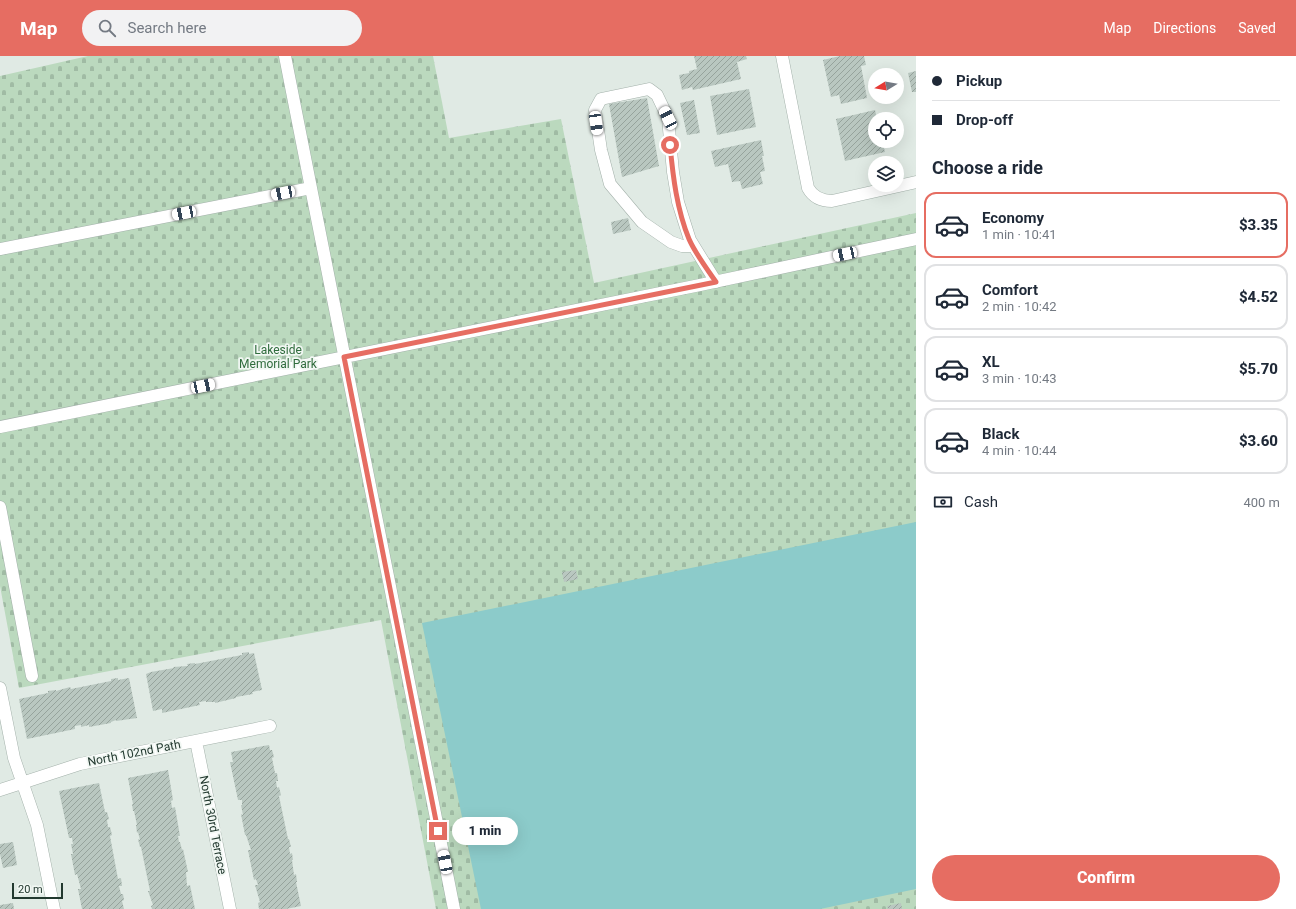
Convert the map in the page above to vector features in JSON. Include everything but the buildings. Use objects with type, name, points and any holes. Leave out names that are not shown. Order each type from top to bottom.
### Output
[{"type":"street","points":[[285,56],[454,909]]},
{"type":"street","points":[[782,56],[808,188],[814,196],[822,200],[832,201],[916,182]]},
{"type":"street","points":[[693,246],[682,246],[671,242],[642,222],[610,184],[601,150],[594,110],[601,99],[649,89],[657,95],[668,118],[673,172],[678,202],[690,240],[716,282]]},
{"type":"street","points":[[0,250],[311,188]]},
{"type":"street","points":[[0,427],[716,282],[916,239]]},
{"type":"street","points":[[0,508],[32,676]]},
{"type":"street","points":[[0,688],[11,744],[37,825],[54,909]]},
{"type":"street","name":"North 102nd Path","points":[[0,790],[80,764],[270,726]]},
{"type":"street","name":"North 30rd Terrace","points":[[196,741],[230,909]]},
{"type":"green space","name":"Lakeside Memorial Park","points":[[88,56],[433,56],[449,138],[561,119],[594,283],[916,213],[916,909],[436,909],[381,620],[19,688],[0,586],[0,76]]},
{"type":"water","points":[[916,522],[916,889],[820,909],[481,909],[422,623]]},
{"type":"route","points":[[438,831],[344,357],[716,282],[690,240],[678,202],[670,145]]}]
